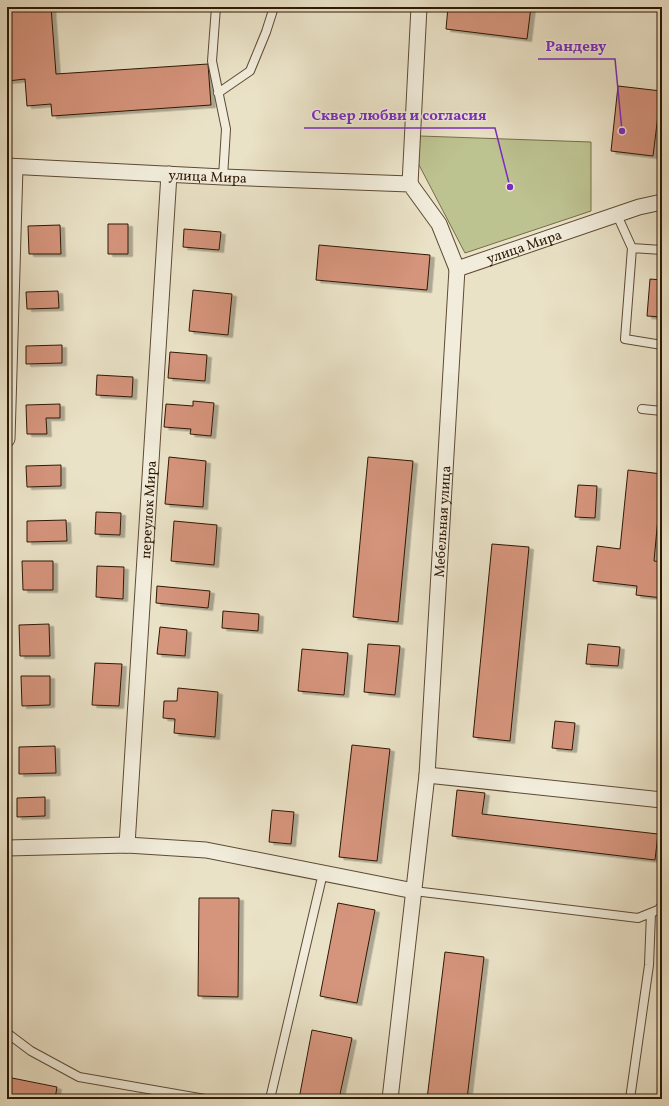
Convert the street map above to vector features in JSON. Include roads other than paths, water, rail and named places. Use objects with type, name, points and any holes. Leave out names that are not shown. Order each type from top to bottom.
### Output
[{"type":"street","points":[[419,7],[410,184],[439,224],[457,269]]},
{"type":"street","points":[[7,439],[11,167]]},
{"type":"street","name":"улица Мира","points":[[11,167],[410,184]]},
{"type":"street","name":"переулок Мира","points":[[127,845],[169,174]]},
{"type":"street","name":"улица Мира","points":[[457,269],[639,207],[662,202]]},
{"type":"street","name":"Мебельная улица","points":[[390,1099],[427,775],[457,269]]},
{"type":"street","points":[[427,775],[662,800]]},
{"type":"street","points":[[7,848],[127,845],[206,850],[414,891]]},
{"type":"lane","points":[[216,7],[212,60],[226,129],[223,177]]},
{"type":"lane","points":[[218,93],[250,70],[266,32],[274,7]]},
{"type":"lane","points":[[617,215],[632,248],[625,339],[662,345]]},
{"type":"lane","points":[[632,248],[662,250]]},
{"type":"lane","points":[[642,409],[662,411]]},
{"type":"lane","points":[[270,1099],[323,873]]},
{"type":"lane","points":[[414,891],[638,918],[658,910],[662,905]]},
{"type":"lane","points":[[630,1099],[649,965],[651,913]]},
{"type":"lane","points":[[7,1033],[31,1051],[79,1077],[205,1099]]},
{"type":"place","name":"Рандеву","points":[[622,131]]},
{"type":"place","name":"Сквер любви и согласия","points":[[510,187]]}]
